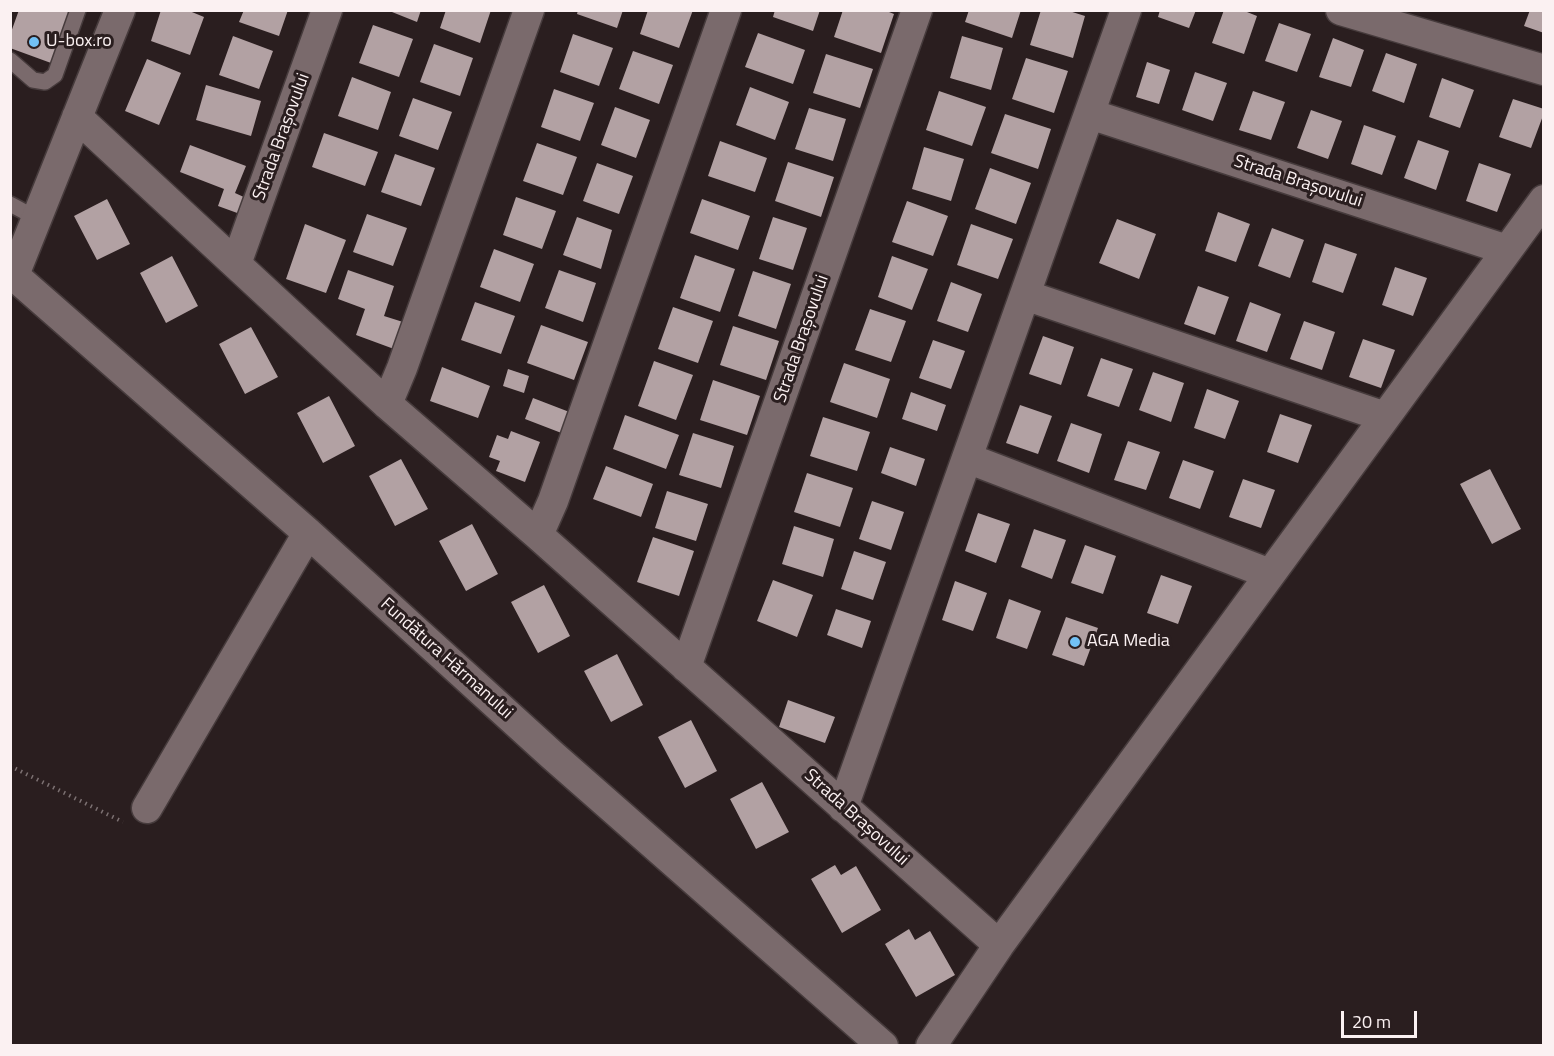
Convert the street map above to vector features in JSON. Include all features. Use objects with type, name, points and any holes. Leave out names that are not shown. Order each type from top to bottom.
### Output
[{"type":"street","points":[[12,274],[120,10]]},
{"type":"street","name":"Strada Brașovului","points":[[236,264],[327,10]]},
{"type":"street","points":[[387,404],[406,357],[529,10]]},
{"type":"street","points":[[538,535],[561,479],[726,10]]},
{"type":"street","name":"Strada Brașovului","points":[[686,667],[917,10]]},
{"type":"street","points":[[843,807],[1126,10]]},
{"type":"street","points":[[1341,10],[1544,70]]},
{"type":"street","name":"Strada Brașovului","points":[[1090,114],[1507,250]]},
{"type":"street","name":"Strada Brașovului","points":[[77,117],[387,404],[538,535],[999,945]]},
{"type":"street","points":[[931,1046],[999,945],[1544,200]]},
{"type":"street","name":"Fundătura Hărmanului","points":[[12,274],[308,533],[552,755],[883,1046]]},
{"type":"street","points":[[1025,295],[1385,417]]},
{"type":"street","points":[[968,458],[1270,574]]},
{"type":"street","points":[[147,808],[308,533]]},
{"type":"lane","points":[[10,60],[33,80],[45,82],[55,75],[78,10]]},
{"type":"lane","points":[[10,204],[36,218]]},
{"type":"path","points":[[10,766],[133,826],[147,808]]},
{"type":"building","name":"U-box.ro","points":[[19,10],[70,10],[51,63],[10,48],[10,35]]},
{"type":"building","points":[[161,10],[187,10],[204,17],[190,55],[151,41]]},
{"type":"building","points":[[244,10],[288,10],[279,36],[239,22]]},
{"type":"building","points":[[387,10],[421,10],[417,22]]},
{"type":"building","points":[[446,10],[491,10],[480,43],[440,28]]},
{"type":"building","points":[[578,10],[623,10],[617,28],[577,14]]},
{"type":"building","points":[[648,10],[693,10],[679,48],[640,34]]},
{"type":"building","points":[[775,10],[820,10],[813,31],[773,17]]},
{"type":"building","points":[[843,10],[884,10],[894,14],[881,53],[834,37]]},
{"type":"building","points":[[969,10],[1021,10],[1012,38],[965,22]]},
{"type":"building","points":[[1041,10],[1066,10],[1085,16],[1073,58],[1030,45]]},
{"type":"building","points":[[1160,10],[1196,10],[1189,28],[1158,17]]},
{"type":"building","points":[[1224,10],[1242,10],[1257,16],[1244,54],[1212,43]]},
{"type":"building","points":[[1530,10],[1544,10],[1544,33],[1524,26]]},
{"type":"building","points":[[1279,23],[1311,34],[1297,72],[1265,61]]},
{"type":"building","points":[[373,25],[413,39],[399,77],[359,63]]},
{"type":"building","points":[[758,33],[805,50],[793,84],[745,67]]},
{"type":"building","points":[[573,34],[613,48],[599,86],[560,72]]},
{"type":"building","points":[[233,36],[273,51],[259,89],[219,75]]},
{"type":"building","points":[[962,36],[1003,48],[991,90],[950,78]]},
{"type":"building","points":[[1333,38],[1364,50],[1351,87],[1319,77]]},
{"type":"building","points":[[434,44],[473,58],[460,96],[420,82]]},
{"type":"building","points":[[633,51],[673,65],[659,104],[619,89]]},
{"type":"building","points":[[1386,53],[1417,64],[1404,103],[1372,91]]},
{"type":"building","points":[[826,54],[873,69],[860,108],[813,93]]},
{"type":"building","points":[[1026,58],[1068,71],[1054,113],[1012,99]]},
{"type":"building","points":[[147,59],[181,73],[159,125],[125,111]]},
{"type":"building","points":[[1147,62],[1170,70],[1159,104],[1136,97]]},
{"type":"building","points":[[1195,72],[1227,83],[1213,121],[1182,110]]},
{"type":"building","points":[[352,77],[391,92],[378,130],[338,116]]},
{"type":"building","points":[[1442,78],[1474,90],[1460,128],[1429,117]]},
{"type":"building","points":[[206,85],[261,101],[251,136],[196,120]]},
{"type":"building","points":[[750,87],[789,102],[775,140],[736,125]]},
{"type":"building","points":[[554,89],[594,103],[580,141],[541,127]]},
{"type":"building","points":[[939,91],[986,107],[972,146],[926,130]]},
{"type":"building","points":[[1253,91],[1285,102],[1271,140],[1239,130]]},
{"type":"building","points":[[413,98],[452,112],[438,150],[399,136]]},
{"type":"building","points":[[1513,99],[1544,109],[1531,148],[1499,137]]},
{"type":"building","points":[[615,107],[650,120],[636,158],[601,145]]},
{"type":"building","points":[[809,108],[846,119],[833,161],[795,149]]},
{"type":"building","points":[[1311,110],[1342,121],[1328,159],[1297,148]]},
{"type":"building","points":[[1005,114],[1051,129],[1038,169],[991,153]]},
{"type":"building","points":[[1364,125],[1396,136],[1382,175],[1351,164]]},
{"type":"building","points":[[324,133],[378,152],[365,186],[312,167]]},
{"type":"building","points":[[1418,140],[1449,151],[1436,190],[1404,178]]},
{"type":"building","points":[[720,141],[767,158],[755,192],[708,176]]},
{"type":"building","points":[[537,143],[577,157],[563,195],[523,181]]},
{"type":"building","points":[[190,145],[246,166],[235,193],[246,198],[240,214],[218,206],[224,189],[180,172]]},
{"type":"building","points":[[924,147],[964,159],[951,201],[912,189]]},
{"type":"building","points":[[395,154],[435,168],[421,206],[381,192]]},
{"type":"building","points":[[788,162],[834,177],[821,217],[775,201]]},
{"type":"building","points":[[597,163],[633,176],[619,214],[583,201]]},
{"type":"building","points":[[1479,163],[1511,174],[1497,212],[1466,201]]},
{"type":"building","points":[[990,168],[1031,183],[1016,224],[975,209]]},
{"type":"building","points":[[516,197],[556,211],[542,249],[503,235]]},
{"type":"building","points":[[107,199],[130,244],[97,260],[74,216]]},
{"type":"building","points":[[702,199],[750,216],[738,250],[690,233]]},
{"type":"building","points":[[907,201],[948,216],[933,256],[892,242]]},
{"type":"building","points":[[1218,212],[1250,224],[1236,262],[1205,251]]},
{"type":"building","points":[[367,214],[407,228],[393,266],[353,252]]},
{"type":"building","points":[[577,217],[612,230],[601,269],[563,255]]},
{"type":"building","points":[[773,217],[807,228],[793,270],[759,259]]},
{"type":"building","points":[[1117,219],[1156,234],[1139,279],[1099,263]]},
{"type":"building","points":[[305,224],[346,240],[326,293],[286,279]]},
{"type":"building","points":[[971,224],[1013,239],[998,279],[957,265]]},
{"type":"building","points":[[1272,228],[1304,240],[1290,278],[1258,266]]},
{"type":"building","points":[[1325,243],[1357,254],[1343,293],[1312,282]]},
{"type":"building","points":[[494,249],[534,264],[520,302],[480,287]]},
{"type":"building","points":[[695,255],[735,269],[720,312],[680,298]]},
{"type":"building","points":[[172,256],[198,306],[166,323],[140,273]]},
{"type":"building","points":[[892,256],[928,269],[912,310],[878,297]]},
{"type":"building","points":[[1395,267],[1427,278],[1413,316],[1382,305]]},
{"type":"building","points":[[348,270],[394,286],[384,316],[403,322],[394,349],[356,335],[365,309],[338,299]]},
{"type":"building","points":[[559,270],[596,283],[583,322],[545,308]]},
{"type":"building","points":[[753,271],[791,284],[776,329],[738,316]]},
{"type":"building","points":[[951,282],[982,294],[968,332],[937,321]]},
{"type":"building","points":[[1198,286],[1229,297],[1215,335],[1184,324]]},
{"type":"building","points":[[475,302],[515,316],[501,354],[461,340]]},
{"type":"building","points":[[1250,302],[1281,314],[1267,352],[1236,341]]},
{"type":"building","points":[[673,307],[713,321],[698,363],[658,349]]},
{"type":"building","points":[[870,309],[906,321],[891,362],[855,350]]},
{"type":"building","points":[[1304,321],[1335,332],[1322,370],[1290,359]]},
{"type":"building","points":[[541,325],[588,342],[574,380],[527,363]]},
{"type":"building","points":[[733,326],[779,341],[766,380],[720,365]]},
{"type":"building","points":[[251,327],[278,377],[245,394],[219,344]]},
{"type":"building","points":[[1043,336],[1074,347],[1061,385],[1029,374]]},
{"type":"building","points":[[1363,339],[1395,350],[1381,388],[1349,377]]},
{"type":"building","points":[[933,340],[965,351],[951,389],[919,378]]},
{"type":"building","points":[[1101,358],[1133,369],[1119,407],[1087,396]]},
{"type":"building","points":[[654,361],[693,375],[676,420],[638,406]]},
{"type":"building","points":[[844,363],[890,379],[877,418],[830,402]]},
{"type":"building","points":[[442,367],[490,386],[478,418],[430,401]]},
{"type":"building","points":[[508,369],[529,376],[524,393],[503,386]]},
{"type":"building","points":[[1153,372],[1184,383],[1171,422],[1139,410]]},
{"type":"building","points":[[713,380],[760,396],[747,435],[700,420]]},
{"type":"building","points":[[1207,389],[1239,401],[1225,439],[1194,428]]},
{"type":"building","points":[[911,392],[946,405],[937,431],[902,419]]},
{"type":"building","points":[[329,396],[355,446],[323,463],[297,413]]},
{"type":"building","points":[[533,398],[572,413],[564,434],[525,419]]},
{"type":"building","points":[[1020,405],[1052,416],[1038,454],[1006,443]]},
{"type":"building","points":[[1280,414],[1312,425],[1298,463],[1267,452]]},
{"type":"building","points":[[625,415],[679,435],[666,469],[613,449]]},
{"type":"building","points":[[823,417],[870,432],[857,471],[810,456]]},
{"type":"building","points":[[1071,423],[1102,434],[1089,473],[1057,461]]},
{"type":"building","points":[[511,431],[540,442],[525,482],[496,471],[500,461],[489,457],[497,435],[508,439]]},
{"type":"building","points":[[693,433],[734,446],[721,488],[679,475]]},
{"type":"building","points":[[1128,441],[1160,452],[1146,490],[1114,480]]},
{"type":"building","points":[[890,447],[925,459],[916,486],[881,473]]},
{"type":"building","points":[[401,459],[428,509],[395,526],[369,476]]},
{"type":"building","points":[[1183,460],[1214,471],[1200,509],[1169,498]]},
{"type":"building","points":[[606,466],[653,484],[641,517],[593,499]]},
{"type":"building","points":[[1490,469],[1521,529],[1492,544],[1460,484]]},
{"type":"building","points":[[807,473],[853,488],[840,527],[794,512]]},
{"type":"building","points":[[1243,479],[1275,490],[1261,528],[1229,517]]},
{"type":"building","points":[[667,491],[708,504],[696,541],[655,528]]},
{"type":"building","points":[[872,501],[904,512],[891,550],[859,539]]},
{"type":"building","points":[[978,513],[1010,524],[996,563],[965,551]]},
{"type":"building","points":[[472,524],[498,574],[466,591],[439,541]]},
{"type":"building","points":[[794,526],[834,539],[823,577],[782,564]]},
{"type":"building","points":[[1034,529],[1066,540],[1052,579],[1021,567]]},
{"type":"building","points":[[653,537],[694,551],[679,596],[637,582]]},
{"type":"building","points":[[1085,545],[1116,556],[1103,594],[1071,583]]},
{"type":"building","points":[[854,551],[886,562],[873,600],[841,589]]},
{"type":"building","points":[[1161,575],[1192,586],[1178,624],[1147,613]]},
{"type":"building","points":[[773,580],[813,595],[797,637],[757,621]]},
{"type":"building","points":[[955,581],[987,593],[973,631],[942,620]]},
{"type":"building","points":[[544,585],[570,636],[538,653],[511,602]]},
{"type":"building","points":[[1009,599],[1041,611],[1027,649],[996,638]]},
{"type":"building","points":[[836,609],[871,621],[862,648],[827,635]]},
{"type":"building","name":"AGA Media","points":[[1066,617],[1098,628],[1084,666],[1052,655]]},
{"type":"building","points":[[617,654],[643,705],[611,722],[584,671]]},
{"type":"building","points":[[788,700],[835,717],[825,743],[779,727]]},
{"type":"building","points":[[691,720],[717,771],[685,788],[658,737]]},
{"type":"building","points":[[762,782],[789,832],[756,849],[730,799]]},
{"type":"building","points":[[835,865],[841,875],[856,866],[881,910],[842,933],[811,879]]},
{"type":"building","points":[[909,929],[915,940],[930,931],[955,975],[916,997],[885,944]]},
{"type":"place","name":"U-box.ro","points":[[34,42]]},
{"type":"place","name":"AGA Media","points":[[1075,642]]}]
